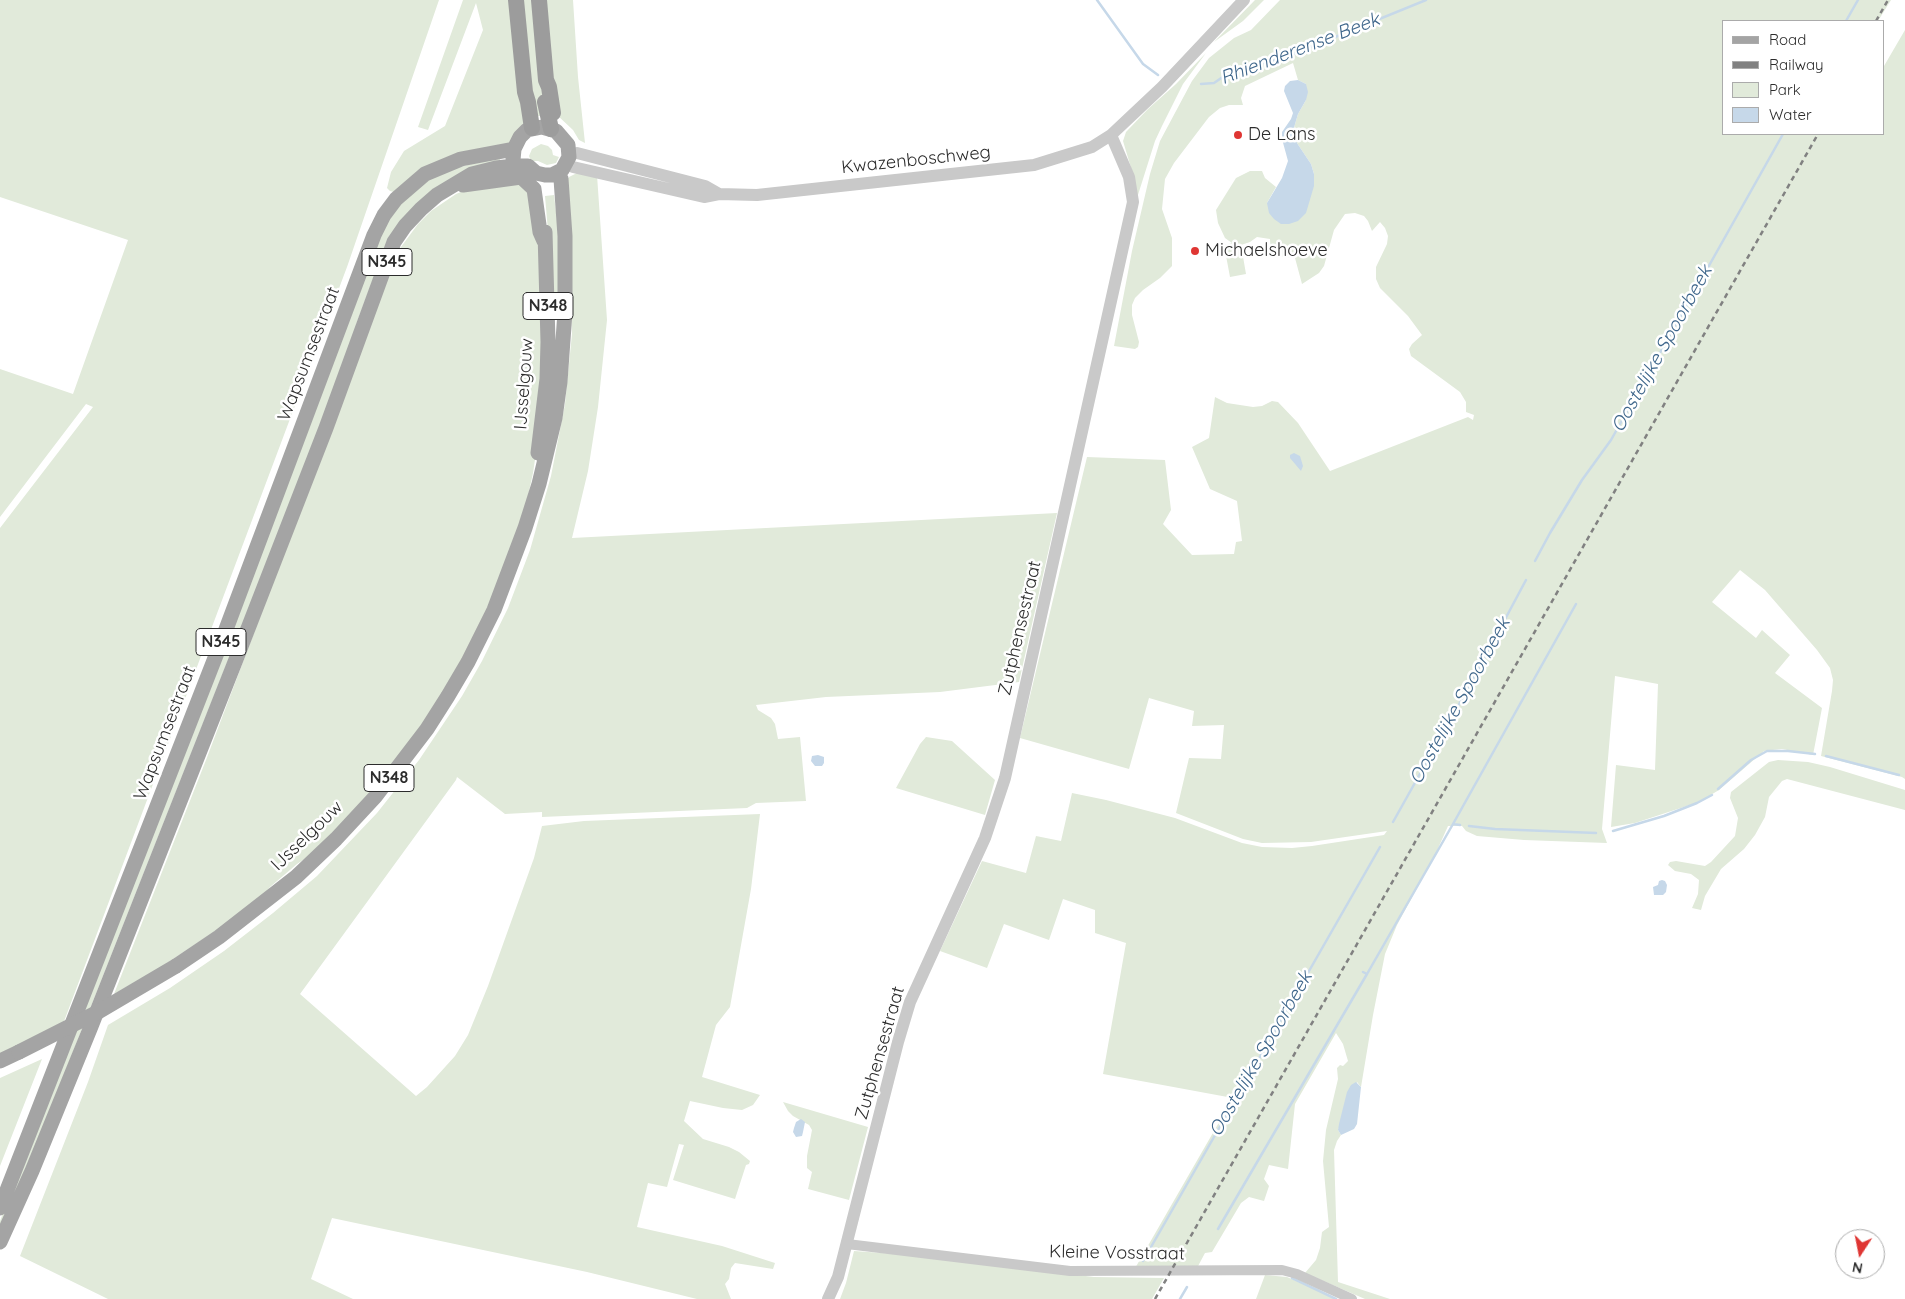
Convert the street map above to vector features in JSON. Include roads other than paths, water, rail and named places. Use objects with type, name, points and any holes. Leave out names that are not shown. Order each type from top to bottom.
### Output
[{"type":"highway","points":[[516,0],[530,132]]},
{"type":"highway","points":[[539,0],[546,80],[549,87],[552,121]]},
{"type":"main road","points":[[552,121],[556,121],[569,132],[573,156],[558,178],[541,174],[528,166],[523,174],[513,160],[516,142],[530,132],[552,121]]},
{"type":"main road","points":[[530,132],[552,136],[560,143],[565,155],[573,156]]},
{"type":"main road","points":[[523,174],[520,151],[530,132]]},
{"type":"main road","name":"Wapsumsestraat","points":[[0,1208],[222,640],[374,235],[384,215],[396,199],[425,174],[461,159],[514,149]]},
{"type":"main road","name":"N345","points":[[0,1242],[32,1171],[90,1029],[235,662],[326,428],[394,242],[405,226],[421,209],[437,196],[478,172],[523,174]]},
{"type":"main road","name":"IJsselgouw","points":[[523,174],[544,241],[548,314],[546,379],[538,452],[525,528]]},
{"type":"main road","name":"IJsselgouw","points":[[0,1061],[98,1012],[176,966],[219,937],[296,877],[336,839],[374,797],[427,729],[468,662],[494,610],[525,528],[548,453],[560,382],[565,312],[564,252],[560,236],[558,178]]},
{"type":"street","points":[[1111,135],[1162,87],[1244,0]]},
{"type":"street","name":"Kwazenboschweg","points":[[573,156],[688,194],[704,197],[719,194],[757,195],[1034,166],[1092,147],[1111,135]]},
{"type":"street","name":"Zutphensestraat","points":[[828,1299],[838,1277],[910,1002],[985,838],[1004,778],[1133,202],[1129,177],[1111,135]]},
{"type":"street","name":"Kwazenboschweg","points":[[573,156],[624,165],[705,186],[719,194]]},
{"type":"street","name":"Kleine Vosstraat","points":[[846,1244],[1070,1271],[1282,1270],[1298,1274],[1352,1299]]},
{"type":"water","points":[[1298,80],[1306,84],[1308,92],[1293,131],[1297,143],[1311,164],[1314,174],[1314,186],[1306,213],[1298,221],[1281,224],[1269,213],[1267,203],[1282,178],[1288,161],[1282,132],[1293,113],[1284,91],[1285,86],[1290,81]]},
{"type":"water","points":[[1294,453],[1300,456],[1303,466],[1301,471],[1290,458],[1290,455]]},
{"type":"water","points":[[812,756],[824,757],[822,766],[815,766],[811,761]]},
{"type":"water","points":[[1662,880],[1667,885],[1666,892],[1663,895],[1654,895],[1653,887]]},
{"type":"water","points":[[1356,1082],[1361,1087],[1357,1124],[1354,1129],[1341,1135],[1338,1130],[1347,1092],[1351,1085]]},
{"type":"water","points":[[801,1119],[805,1122],[802,1136],[796,1137],[793,1132],[794,1128],[796,1122]]},
{"type":"waterway","name":"Rhienderense Beek","points":[[1097,0],[1143,64],[1158,75]]},
{"type":"waterway","name":"Rhienderense Beek","points":[[1201,84],[1214,83],[1230,72],[1286,57],[1426,0]]},
{"type":"waterway","name":"Oostelijke Spoorbeek","points":[[1847,20],[1858,0]]},
{"type":"waterway","name":"Oostelijke Spoorbeek","points":[[1535,561],[1582,480],[1611,440],[1782,135]]},
{"type":"waterway","name":"Oostelijke Spoorbeek","points":[[1393,822],[1526,580]]},
{"type":"waterway","points":[[1453,824],[1576,604]]},
{"type":"waterway","points":[[1718,789],[1751,760],[1767,751],[1815,754]]},
{"type":"waterway","points":[[1826,756],[1899,775]]},
{"type":"waterway","points":[[1613,831],[1664,816],[1712,795]]},
{"type":"waterway","points":[[1363,972],[1367,974],[1453,824],[1460,825]]},
{"type":"waterway","points":[[1469,826],[1495,829],[1596,833]]},
{"type":"waterway","name":"Oostelijke Spoorbeek","points":[[1143,1261],[1380,847]]},
{"type":"waterway","points":[[1218,1229],[1367,974]]},
{"type":"waterway","points":[[1292,1278],[1336,1299]]},
{"type":"waterway","points":[[1180,1299],[1187,1287]]},
{"type":"railway","points":[[1877,20],[1888,0]]},
{"type":"railway","points":[[1155,1299],[1817,135]]},
{"type":"place","name":"De Lans","points":[[1238,135]]},
{"type":"place","name":"Michaelshoeve","points":[[1195,251]]}]
